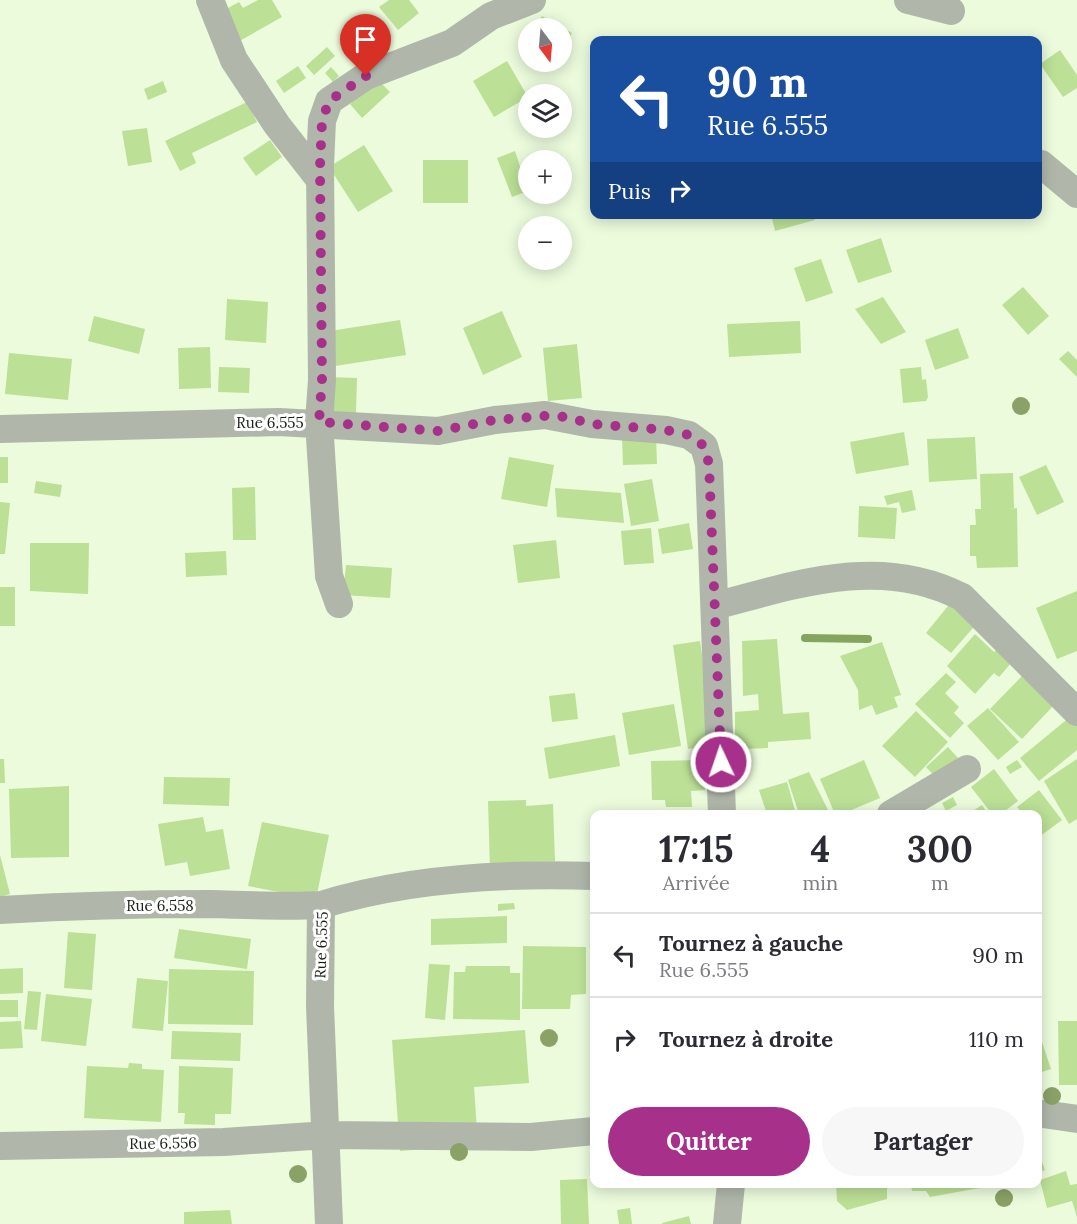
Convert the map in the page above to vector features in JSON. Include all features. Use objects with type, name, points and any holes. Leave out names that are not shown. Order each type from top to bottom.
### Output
[{"type":"street","points":[[210,0],[234,60],[277,125],[320,180]]},
{"type":"street","points":[[339,604],[329,576],[319,422],[322,337],[320,180],[322,121],[329,101],[366,76],[452,43],[491,16],[532,0]]},
{"type":"street","points":[[908,0],[951,11]]},
{"type":"street","points":[[1042,165],[1077,194]]},
{"type":"street","name":"Rue 6.555","points":[[0,429],[220,422],[319,422],[438,431],[495,420],[545,416],[566,417],[592,424],[666,430],[689,435],[704,446],[709,464],[722,810]]},
{"type":"street","points":[[715,606],[818,579],[846,576],[917,579],[962,597],[1077,712]]},
{"type":"street","points":[[898,810],[967,770]]},
{"type":"street","name":"Rue 6.555","points":[[329,1224],[320,1006],[321,905],[390,886],[525,875],[590,876]]},
{"type":"street","name":"Rue 6.558","points":[[0,910],[91,905],[213,904],[272,908],[321,905]]},
{"type":"street","points":[[1042,1114],[1077,1119]]},
{"type":"street","name":"Rue 6.556","points":[[0,1146],[224,1142],[326,1135],[487,1137],[590,1131]]},
{"type":"street","points":[[727,1224],[731,1188]]},
{"type":"building","points":[[258,0],[272,0],[282,17],[236,43],[219,13],[239,2],[243,8]]},
{"type":"building","points":[[389,0],[409,0],[419,13],[398,30],[379,7]]},
{"type":"building","points":[[327,47],[335,56],[314,75],[306,66]]},
{"type":"building","points":[[1060,50],[1077,75],[1077,88],[1063,97],[1042,67],[1042,63]]},
{"type":"building","points":[[507,61],[520,84],[518,84],[518,103],[494,117],[473,81]]},
{"type":"building","points":[[298,66],[306,78],[284,93],[276,81]]},
{"type":"building","points":[[331,67],[339,76],[333,82],[325,73]]},
{"type":"building","points":[[377,79],[390,92],[362,118],[350,104]]},
{"type":"building","points":[[163,81],[167,92],[148,100],[144,89]]},
{"type":"building","points":[[247,102],[257,122],[192,153],[196,163],[180,171],[165,141]]},
{"type":"building","points":[[147,128],[152,162],[128,166],[122,131]]},
{"type":"building","points":[[270,140],[282,157],[256,176],[243,158]]},
{"type":"building","points":[[364,145],[393,191],[358,212],[329,167]]},
{"type":"building","points":[[515,151],[518,160],[518,195],[512,197],[497,158]]},
{"type":"building","points":[[423,160],[468,160],[468,203],[423,203]]},
{"type":"building","points":[[772,219],[815,220],[775,231]]},
{"type":"building","points":[[881,238],[892,272],[858,283],[846,250]]},
{"type":"building","points":[[821,259],[833,293],[806,302],[794,268]]},
{"type":"building","points":[[1023,287],[1049,316],[1028,335],[1002,305]]},
{"type":"building","points":[[883,297],[906,332],[881,344],[855,309]]},
{"type":"building","points":[[227,299],[268,302],[266,343],[225,340]]},
{"type":"building","points":[[502,311],[522,357],[483,375],[463,328]]},
{"type":"building","points":[[94,316],[145,329],[139,354],[88,341]]},
{"type":"building","points":[[400,320],[406,355],[335,366],[330,331]]},
{"type":"building","points":[[800,321],[801,353],[729,357],[727,324]]},
{"type":"building","points":[[958,328],[969,358],[935,370],[925,340]]},
{"type":"building","points":[[577,344],[582,398],[548,401],[543,348]]},
{"type":"building","points":[[210,347],[211,388],[179,389],[178,348]]},
{"type":"building","points":[[1068,351],[1077,360],[1077,377],[1059,359]]},
{"type":"building","points":[[9,353],[72,359],[68,400],[5,394]]},
{"type":"building","points":[[219,367],[250,368],[249,393],[218,392]]},
{"type":"building","points":[[921,367],[922,380],[926,379],[928,397],[926,401],[903,403],[900,369]]},
{"type":"building","points":[[329,377],[357,378],[356,413],[328,412]]},
{"type":"building","points":[[904,432],[909,465],[856,474],[850,442]]},
{"type":"building","points":[[656,436],[657,464],[623,465],[622,437]]},
{"type":"building","points":[[975,437],[977,479],[929,482],[927,439]]},
{"type":"building","points":[[0,457],[8,457],[8,483],[0,483]]},
{"type":"building","points":[[509,457],[554,465],[547,507],[501,499]]},
{"type":"building","points":[[1046,465],[1064,502],[1037,515],[1019,477]]},
{"type":"building","points":[[1013,473],[1014,508],[1008,509],[1017,508],[1018,567],[977,568],[976,556],[970,556],[970,525],[976,525],[975,509],[981,509],[980,474]]},
{"type":"building","points":[[652,479],[659,521],[631,526],[624,484]]},
{"type":"building","points":[[36,481],[62,485],[60,497],[34,493]]},
{"type":"building","points":[[255,487],[256,540],[233,540],[232,488]]},
{"type":"building","points":[[555,488],[621,493],[624,523],[557,517]]},
{"type":"building","points":[[912,490],[916,510],[902,513],[899,502],[887,505],[884,496]]},
{"type":"building","points":[[0,502],[10,503],[5,554],[0,554]]},
{"type":"building","points":[[859,506],[897,508],[895,539],[858,537]]},
{"type":"building","points":[[689,523],[693,549],[662,554],[658,529]]},
{"type":"building","points":[[651,528],[654,563],[624,565],[621,531]]},
{"type":"building","points":[[556,540],[560,578],[518,583],[513,545]]},
{"type":"building","points":[[30,543],[89,543],[88,594],[30,591]]},
{"type":"building","points":[[226,551],[227,575],[186,577],[185,553]]},
{"type":"building","points":[[346,565],[392,568],[390,598],[343,595]]},
{"type":"building","points":[[0,587],[15,587],[15,626],[0,626]]},
{"type":"building","points":[[1077,591],[1077,651],[1057,659],[1036,608]]},
{"type":"building","points":[[952,601],[979,621],[951,653],[926,633]]},
{"type":"building","points":[[975,634],[994,652],[997,649],[1012,662],[999,677],[994,673],[975,694],[947,666]]},
{"type":"building","points":[[777,639],[783,714],[809,712],[811,739],[768,742],[768,748],[744,749],[743,743],[735,743],[735,712],[759,710],[758,694],[743,696],[742,641]]},
{"type":"building","points":[[700,641],[715,745],[688,749],[673,645]]},
{"type":"building","points":[[882,642],[901,695],[894,697],[898,707],[876,715],[872,705],[859,710],[858,690],[840,656]]},
{"type":"building","points":[[946,673],[956,682],[945,693],[959,707],[954,713],[964,723],[950,738],[915,704]]},
{"type":"building","points":[[1022,676],[1053,706],[1022,739],[990,709]]},
{"type":"building","points":[[575,693],[578,719],[552,722],[549,696]]},
{"type":"building","points":[[674,704],[681,746],[629,755],[622,713]]},
{"type":"building","points":[[988,708],[1019,742],[998,760],[967,726]]},
{"type":"building","points":[[916,711],[948,742],[915,777],[882,746]]},
{"type":"building","points":[[1070,717],[1077,726],[1077,750],[1039,781],[1020,758]]},
{"type":"building","points":[[615,735],[620,766],[549,779],[544,748]]},
{"type":"building","points":[[948,747],[959,759],[937,779],[926,767]]},
{"type":"building","points":[[0,759],[4,759],[5,783],[0,783]]},
{"type":"building","points":[[1077,759],[1077,819],[1069,824],[1044,781]]},
{"type":"building","points":[[704,760],[705,790],[691,791],[692,807],[666,807],[665,800],[652,800],[651,761]]},
{"type":"building","points":[[864,760],[880,798],[852,810],[833,810],[820,779]]},
{"type":"building","points":[[1017,760],[1022,767],[1010,774],[1006,767]]},
{"type":"building","points":[[994,769],[1018,801],[1006,810],[989,810],[971,787]]},
{"type":"building","points":[[809,772],[828,810],[798,810],[788,780]]},
{"type":"building","points":[[164,777],[230,778],[229,806],[163,804]]},
{"type":"building","points":[[787,782],[795,810],[766,810],[759,790]]},
{"type":"building","points":[[69,786],[69,857],[11,858],[9,789]]},
{"type":"building","points":[[1039,790],[1062,820],[1042,835],[1042,810],[1020,810],[1017,807]]},
{"type":"building","points":[[953,797],[957,805],[946,810],[942,803]]},
{"type":"building","points":[[526,800],[526,806],[553,804],[555,861],[527,862],[490,870],[488,801]]},
{"type":"building","points":[[982,805],[985,810],[974,810]]},
{"type":"building","points":[[203,817],[206,832],[223,829],[230,869],[190,876],[187,862],[165,866],[158,824]]},
{"type":"building","points":[[262,822],[329,835],[316,899],[248,886]]},
{"type":"building","points":[[0,855],[10,894],[0,897]]},
{"type":"building","points":[[514,903],[515,909],[498,911],[498,904]]},
{"type":"building","points":[[507,916],[507,943],[431,945],[431,919]]},
{"type":"building","points":[[179,929],[251,939],[247,969],[174,958]]},
{"type":"building","points":[[68,932],[96,934],[92,990],[64,988]]},
{"type":"building","points":[[523,946],[586,947],[586,994],[571,995],[570,1009],[522,1009]]},
{"type":"building","points":[[429,964],[450,965],[445,1020],[425,1018]]},
{"type":"building","points":[[466,966],[510,966],[510,973],[520,973],[520,1020],[453,1019],[454,972],[465,972]]},
{"type":"building","points":[[23,968],[23,993],[0,994],[0,969]]},
{"type":"building","points":[[169,969],[254,971],[253,1025],[168,1024]]},
{"type":"building","points":[[137,978],[168,981],[163,1031],[132,1028]]},
{"type":"building","points":[[28,991],[41,992],[37,1030],[24,1029]]},
{"type":"building","points":[[46,994],[92,999],[86,1046],[41,1041]]},
{"type":"building","points":[[0,1000],[18,1000],[18,1017],[0,1017]]},
{"type":"building","points":[[21,1021],[23,1048],[0,1049],[0,1022]]},
{"type":"building","points":[[1058,1021],[1077,1021],[1077,1085],[1059,1085]]},
{"type":"building","points":[[525,1030],[529,1083],[474,1087],[478,1145],[400,1151],[392,1040]]},
{"type":"building","points":[[172,1031],[241,1033],[240,1061],[171,1059]]},
{"type":"building","points":[[1042,1042],[1051,1069],[1042,1072]]},
{"type":"building","points":[[129,1063],[142,1064],[142,1069],[164,1070],[161,1122],[84,1118],[87,1066],[128,1068]]},
{"type":"building","points":[[179,1066],[233,1068],[231,1114],[215,1114],[215,1125],[184,1124],[185,1113],[178,1113]]},
{"type":"building","points":[[1066,1171],[1070,1185],[1077,1184],[1077,1217],[1072,1201],[1047,1208],[1042,1179]]},
{"type":"building","points":[[587,1179],[589,1224],[561,1224],[560,1180]]},
{"type":"building","points":[[836,1188],[887,1188],[887,1199],[847,1210],[837,1201]]},
{"type":"building","points":[[912,1188],[980,1188],[930,1197],[926,1191],[912,1191]]},
{"type":"building","points":[[630,1208],[632,1224],[619,1224],[617,1210]]},
{"type":"building","points":[[230,1210],[232,1224],[184,1224],[184,1212]]},
{"type":"building","points":[[689,1216],[691,1224],[662,1224],[662,1223]]},
{"type":"waterway","points":[[805,638],[868,639]]},
{"type":"route","points":[[366,76],[329,101],[322,121],[320,166],[322,380],[319,422],[438,431],[495,420],[545,416],[566,417],[592,424],[666,430],[689,435],[704,446],[709,464],[721,762]]}]
